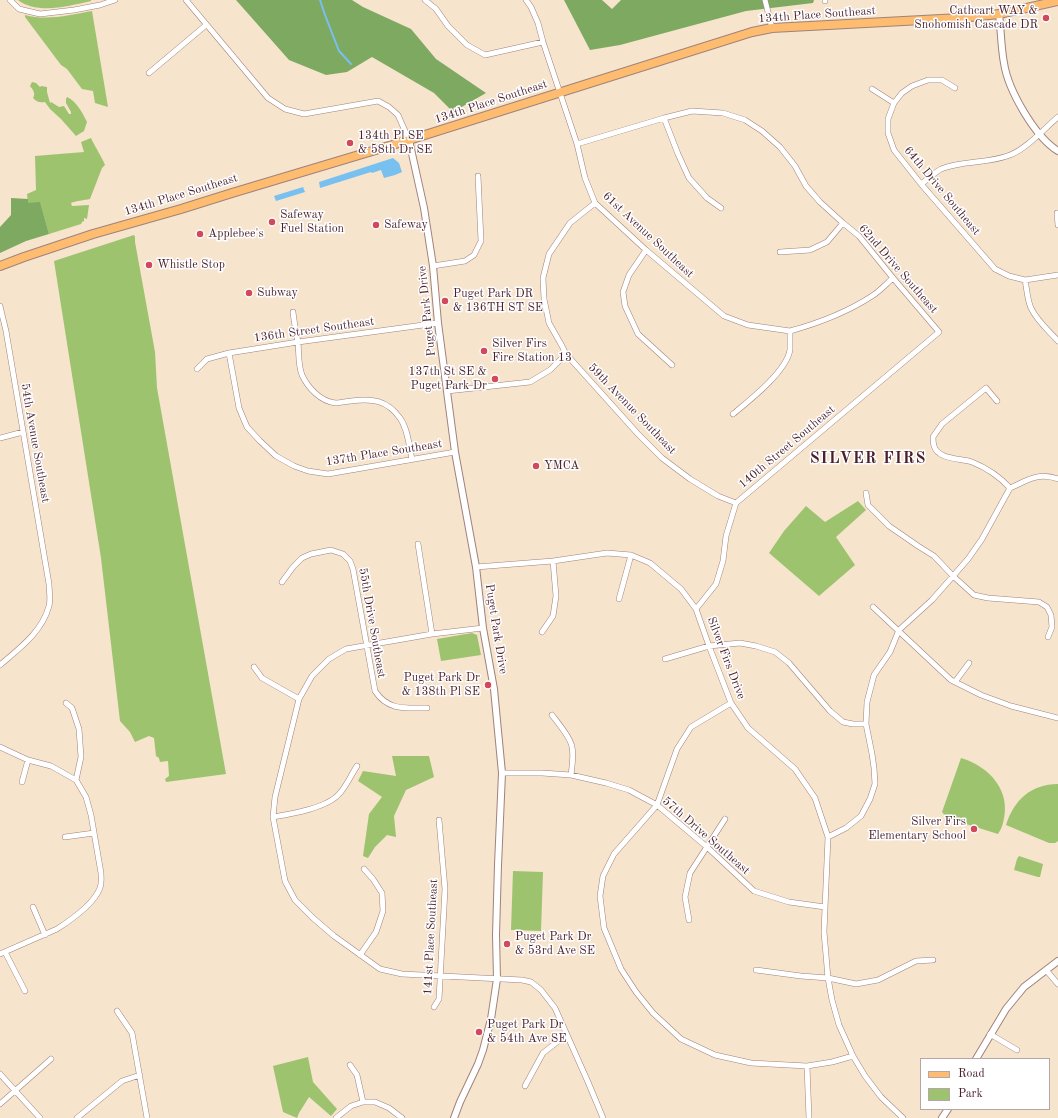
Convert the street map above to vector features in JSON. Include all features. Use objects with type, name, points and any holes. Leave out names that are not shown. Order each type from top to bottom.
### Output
[{"type":"main road","name":"134th Place Southeast","points":[[0,266],[93,234],[409,140],[752,32],[772,28],[960,18],[999,14],[1058,1]]},
{"type":"street","points":[[10,0],[19,9],[40,14],[74,10],[100,5],[115,0]]},
{"type":"street","points":[[186,0],[268,98],[285,108],[304,114],[378,101],[390,107],[398,115],[409,140]]},
{"type":"street","points":[[425,0],[436,10],[448,26],[467,44],[485,55],[543,42]]},
{"type":"street","name":"61st Avenue Southeast","points":[[526,0],[538,23],[577,144],[584,178],[595,204],[646,250],[724,316],[748,325],[790,331]]},
{"type":"street","points":[[765,0],[772,28]]},
{"type":"street","points":[[999,14],[1004,64],[1009,81],[1020,104],[1039,134],[1058,151]]},
{"type":"street","points":[[149,73],[206,25]]},
{"type":"street","name":"64th Drive Southeast","points":[[955,88],[942,80],[928,80],[912,86],[902,93],[894,103],[888,119],[888,133],[894,150],[995,269],[1009,276],[1025,280],[1058,275]]},
{"type":"street","points":[[872,89],[894,103]]},
{"type":"street","name":"62nd Drive Southeast","points":[[577,144],[692,111],[724,114],[745,120],[762,131],[780,147],[796,166],[806,186],[820,202],[859,236],[939,332]]},
{"type":"street","points":[[922,184],[939,170],[952,166],[986,161],[1010,155],[1024,147],[1058,117]]},
{"type":"street","points":[[664,118],[689,178],[707,198],[722,208]]},
{"type":"street","name":"Puget Park Drive","points":[[409,140],[424,208],[433,266],[438,323],[455,452],[476,567],[483,628],[494,690],[502,773],[496,935],[497,979],[491,1019],[483,1050],[454,1118]]},
{"type":"street","points":[[433,266],[465,261],[474,255],[481,241],[478,176]]},
{"type":"street","name":"59th Avenue Southeast","points":[[595,204],[570,223],[549,254],[544,278],[544,299],[549,323],[566,354],[638,434],[662,458],[690,479],[718,496],[736,503]]},
{"type":"street","points":[[1057,212],[1058,225]]},
{"type":"street","points":[[780,252],[810,250],[827,242],[843,223]]},
{"type":"street","points":[[646,250],[629,275],[623,292],[625,306],[638,334],[672,365]]},
{"type":"street","points":[[733,414],[766,386],[783,366],[790,351],[790,331],[818,323],[848,310],[873,296],[893,278]]},
{"type":"street","points":[[1025,280],[1031,308],[1058,341]]},
{"type":"street","name":"54th Avenue Southeast","points":[[0,306],[3,332],[23,432],[49,584],[49,605],[40,627],[30,639],[0,665]]},
{"type":"street","points":[[293,312],[301,374],[307,385],[314,393],[324,399],[336,403],[362,399],[376,400],[393,409],[401,419],[412,459]]},
{"type":"street","name":"136th Street Southeast","points":[[197,368],[207,359],[229,353],[438,323]]},
{"type":"street","name":"140th Street Southeast","points":[[696,609],[716,584],[723,561],[726,536],[736,503],[939,332]]},
{"type":"street","name":"137th Place Southeast","points":[[229,353],[239,408],[247,427],[276,456],[294,466],[328,474],[455,452]]},
{"type":"street","points":[[447,391],[530,382],[550,370],[566,354]]},
{"type":"street","points":[[997,401],[986,388],[942,424],[933,436],[934,447],[942,454],[954,459],[970,461],[992,472],[1003,480],[1010,488]]},
{"type":"street","points":[[0,438],[23,432]]},
{"type":"street","points":[[828,837],[846,828],[861,816],[870,799],[875,784],[872,754],[866,724],[866,702],[874,675],[890,652],[899,630],[932,600],[968,559],[982,539],[1010,488],[1032,478],[1044,475],[1058,479]]},
{"type":"street","points":[[866,493],[868,505],[889,526],[934,556],[974,595],[988,598],[1039,602],[1047,607],[1051,615],[1052,627],[1048,637]]},
{"type":"street","points":[[418,544],[432,634]]},
{"type":"street","name":"55th Drive Southeast","points":[[282,582],[292,567],[302,558],[311,554],[331,550],[343,554],[350,561],[357,586],[366,646],[375,691],[379,697],[395,707],[427,708]]},
{"type":"street","name":"Silver Firs Drive","points":[[476,567],[553,561],[607,553],[631,555],[650,563],[681,589],[696,609],[731,703],[748,728],[794,769],[815,798],[828,837],[824,932],[828,978],[837,1019],[853,1056],[865,1076],[880,1097],[903,1118]]},
{"type":"street","points":[[620,599],[631,555]]},
{"type":"street","points":[[542,632],[553,616],[556,596],[553,561]]},
{"type":"street","points":[[873,607],[951,680],[981,695],[1011,706],[1058,718]]},
{"type":"street","points":[[483,628],[432,634],[346,649],[329,659],[312,676],[299,699],[275,797],[273,817],[285,881],[295,900],[313,918],[334,936],[380,969],[402,974],[522,980],[531,982],[541,990],[555,1008],[588,1082],[602,1118]]},
{"type":"street","points":[[665,659],[709,646],[740,643],[775,652],[789,663],[830,711],[843,722],[866,724]]},
{"type":"street","points":[[955,682],[969,663]]},
{"type":"street","points":[[254,667],[262,678],[299,699]]},
{"type":"street","points":[[66,703],[72,708],[79,730],[81,757],[76,780]]},
{"type":"street","points":[[731,703],[692,727],[677,749],[657,805],[614,854],[603,876],[600,896],[604,928],[621,969],[636,992],[653,1013],[681,1038],[715,1055],[751,1063],[807,1066],[832,1062],[853,1056]]},
{"type":"street","points":[[552,715],[565,732],[572,746],[573,761],[571,775]]},
{"type":"street","points":[[0,747],[28,760],[51,766],[76,780],[86,797],[91,815],[102,882],[100,889],[91,902],[66,924],[45,935],[2,953],[25,991]]},
{"type":"street","points":[[22,782],[28,760]]},
{"type":"street","points":[[273,817],[324,805],[340,794],[357,766]]},
{"type":"street","name":"57th Drive Southeast","points":[[502,773],[571,775],[629,790],[657,805],[707,847],[754,891],[789,902],[824,907]]},
{"type":"street","points":[[689,920],[685,897],[690,873],[725,819]]},
{"type":"street","name":"141st Place Southeast","points":[[434,1007],[439,999],[445,889],[439,820]]},
{"type":"street","points":[[64,837],[94,832]]},
{"type":"street","points":[[360,955],[376,932],[383,910],[382,893],[364,869]]},
{"type":"street","points":[[33,907],[45,935]]},
{"type":"street","points":[[756,970],[828,978],[856,984],[878,980],[916,961],[933,960]]},
{"type":"street","points":[[977,1058],[1006,1009],[1024,987],[1058,961]]},
{"type":"street","points":[[1046,970],[1058,984]]},
{"type":"street","points":[[117,1011],[132,1033],[147,1118]]},
{"type":"street","points":[[990,1034],[1017,1050]]},
{"type":"street","points":[[525,1086],[543,1053],[566,1035]]},
{"type":"street","points":[[0,1104],[51,1059]]},
{"type":"street","points":[[350,1064],[357,1075],[363,1102]]},
{"type":"street","points":[[807,1066],[809,1118]]},
{"type":"street","points":[[0,1074],[40,1118]]},
{"type":"street","points":[[77,1118],[122,1081],[140,1075]]},
{"type":"street","points":[[336,1118],[351,1106],[363,1102],[375,1102],[389,1108],[402,1118]]},
{"type":"green space","points":[[18,0],[91,1],[63,7],[44,8],[26,5]]},
{"type":"green space","points":[[236,0],[352,0],[363,7],[411,29],[436,59],[486,93],[453,112],[434,93],[372,57],[347,72],[326,75],[289,60]]},
{"type":"green space","points":[[564,0],[602,0],[612,9],[621,0],[814,0],[813,3],[746,11],[620,45],[590,50]]},
{"type":"green space","points":[[92,11],[108,107],[95,103],[93,91],[82,89],[67,69],[61,65],[25,17],[25,15],[33,17],[58,17]]},
{"type":"green space","points":[[32,82],[36,83],[40,87],[47,87],[50,103],[51,102],[59,107],[64,106],[69,114],[71,114],[71,112],[66,103],[67,97],[74,102],[87,122],[84,131],[76,136],[45,102],[40,102],[34,99],[34,92],[30,86]]},
{"type":"green space","points":[[91,138],[105,165],[102,168],[90,199],[71,203],[72,206],[89,205],[87,219],[84,218],[84,221],[81,224],[49,234],[40,203],[28,203],[27,194],[36,190],[35,156],[84,152],[81,142]]},
{"type":"green space","points":[[11,198],[28,199],[28,203],[40,202],[49,234],[26,241],[0,253],[0,227],[11,215]]},
{"type":"green space","points":[[134,235],[155,352],[157,388],[226,774],[166,782],[165,779],[169,776],[168,761],[160,762],[159,758],[156,756],[154,738],[149,736],[135,742],[130,732],[120,721],[101,558],[54,261]]},
{"type":"green space","points":[[858,501],[866,510],[836,537],[855,565],[819,596],[769,553],[784,531],[806,506],[825,522]]},
{"type":"green space","points":[[472,633],[477,635],[481,655],[441,661],[437,639]]},
{"type":"green space","points":[[392,756],[429,756],[434,777],[406,790],[394,816],[396,837],[387,835],[375,847],[368,858],[363,856],[369,814],[382,797],[358,781],[363,771],[396,776]]},
{"type":"green space","points":[[961,758],[981,767],[996,782],[1001,791],[1005,811],[1003,824],[998,834],[947,818],[942,812]]},
{"type":"green space","points":[[1058,784],[1058,841],[1055,843],[1049,843],[1006,825],[1014,808],[1025,795],[1040,787]]},
{"type":"green space","points":[[1019,856],[1043,864],[1040,877],[1014,870]]},
{"type":"green space","points":[[513,871],[543,872],[541,931],[511,930]]},
{"type":"green space","points":[[308,1057],[313,1082],[337,1109],[331,1116],[309,1097],[297,1118],[283,1112],[273,1066]]},
{"type":"water","points":[[393,158],[399,163],[402,172],[384,178],[381,170],[320,188],[319,182]]},
{"type":"water","points":[[303,187],[305,192],[276,201],[274,196]]},
{"type":"waterway","points":[[320,0],[339,51],[351,64]]},
{"type":"place","name":"Cathcart WAY & Snohomish Cascade DR","points":[[1046,18]]},
{"type":"place","name":"134th Pl SE & 58th Dr SE","points":[[350,143]]},
{"type":"place","name":"Safeway Fuel Station","points":[[272,222]]},
{"type":"place","name":"Safeway","points":[[376,225]]},
{"type":"place","name":"Applebee's","points":[[200,234]]},
{"type":"place","name":"Whistle Stop","points":[[149,265]]},
{"type":"place","name":"Subway","points":[[249,293]]},
{"type":"place","name":"Puget Park DR & 136TH ST SE","points":[[445,301]]},
{"type":"place","name":"Silver Firs Fire Station 13","points":[[484,351]]},
{"type":"place","name":"137th St SE & Puget Park Dr","points":[[495,379]]},
{"type":"place","name":"YMCA","points":[[536,466]]},
{"type":"place","name":"Puget Park Dr & 138th Pl SE","points":[[488,685]]},
{"type":"place","name":"Silver Firs Elementary School","points":[[974,829]]},
{"type":"place","name":"Puget Park Dr & 53rd Ave SE","points":[[507,944]]},
{"type":"place","name":"Puget Park Dr & 54th Ave SE","points":[[479,1032]]},
{"type":"district","name":"SILVER FIRS","points":[[868,459]]}]
